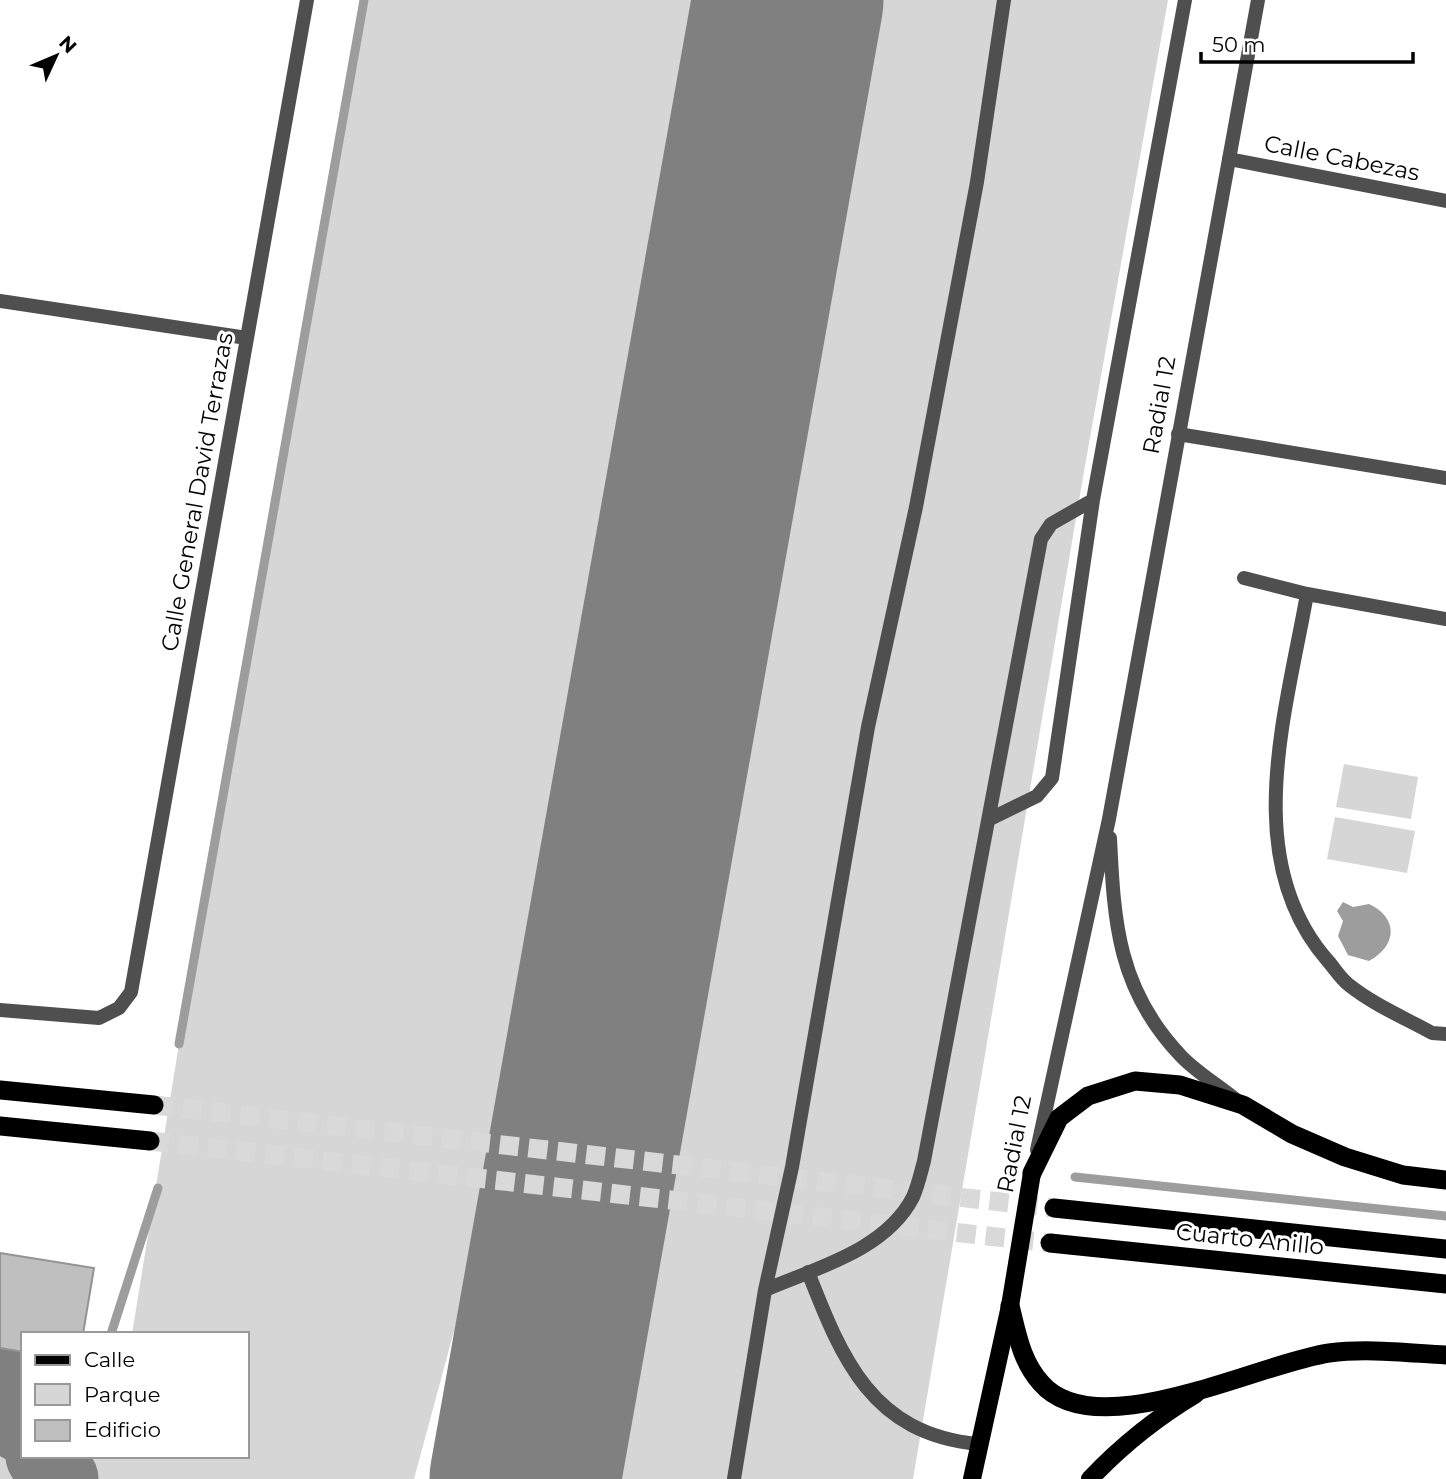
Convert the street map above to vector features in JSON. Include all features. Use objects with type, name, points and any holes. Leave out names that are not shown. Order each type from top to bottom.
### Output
[{"type":"highway","points":[[1032,1173],[1059,1118],[1088,1096],[1135,1081],[1180,1085],[1243,1105],[1292,1134],[1345,1157],[1404,1175],[1446,1180]]},
{"type":"highway","points":[[0,1090],[154,1105]]},
{"type":"highway","points":[[0,1126],[150,1141]]},
{"type":"highway","name":"Cuarto Anillo","points":[[1054,1208],[1446,1249]]},
{"type":"highway","name":"Cuarto Anillo","points":[[1050,1242],[1446,1284]]},
{"type":"highway","points":[[1010,1306],[1023,1356],[1042,1385],[1068,1402],[1100,1408],[1144,1403],[1200,1391],[1260,1369],[1330,1353],[1446,1355]]},
{"type":"main road","name":"Radial 12","points":[[972,1479],[1010,1306],[1032,1173]]},
{"type":"main road","points":[[1090,1479],[1118,1449],[1157,1418],[1200,1391]]},
{"type":"street","name":"Calle General David Terrazas","points":[[0,1010],[99,1018],[119,1008],[131,992],[307,0]]},
{"type":"street","points":[[734,1479],[765,1290],[792,1167],[868,727],[943,367],[977,182],[1004,0]]},
{"type":"street","points":[[990,819],[1037,796],[1052,778],[1093,500],[1185,0]]},
{"type":"street","name":"Radial 12","points":[[1032,1173],[1109,819],[1258,0]]},
{"type":"street","name":"Calle Cabezas","points":[[1229,159],[1446,201]]},
{"type":"street","points":[[0,301],[247,338]]},
{"type":"street","points":[[1178,434],[1446,478]]},
{"type":"street","points":[[765,1290],[872,1242],[897,1219],[913,1196],[924,1160],[1041,540],[1051,524],[1093,500]]},
{"type":"street","points":[[1244,578],[1307,594],[1446,619]]},
{"type":"street","points":[[1307,594],[1279,753],[1275,807],[1279,853],[1289,902],[1315,946],[1349,985],[1432,1033],[1446,1034]]},
{"type":"street","name":"Radial 12","points":[[1109,819],[1114,918],[1126,970],[1150,1016],[1181,1056],[1243,1105]]},
{"type":"street","points":[[808,1272],[842,1352],[866,1391],[895,1416],[953,1442],[978,1444]]},
{"type":"green space","points":[[364,0],[698,0],[467,1283],[414,1479],[0,1479],[0,1456],[21,1438],[21,1458],[248,1458],[248,1332],[132,1332],[179,1044]]},
{"type":"green space","points":[[876,0],[1168,0],[1083,477],[913,1479],[603,1479]]},
{"type":"green space","points":[[1344,764],[1418,777],[1411,819],[1336,807]]},
{"type":"green space","points":[[1335,817],[1415,831],[1407,873],[1327,859]]},
{"type":"shaded area","points":[[1343,902],[1353,907],[1369,904],[1379,910],[1390,924],[1391,932],[1385,948],[1369,961],[1348,955],[1338,936],[1343,921],[1337,911]]},
{"type":"building","points":[[0,1253],[94,1268],[83,1332],[21,1332],[21,1352],[0,1348]]},
{"type":"waterway","points":[[179,1044],[364,0]]},
{"type":"waterway","points":[[1075,1177],[1446,1216]]},
{"type":"waterway","points":[[112,1332],[158,1188]]},
{"type":"waterway","points":[[0,1431],[21,1415]]},
{"type":"taxiway","points":[[12,1350],[6,1400],[21,1422]]},
{"type":"taxiway","points":[[45,1458],[60,1479]]},
{"type":"runway","points":[[525,1479],[788,0]]},
{"type":"tunnel","points":[[154,1105],[1054,1208]]},
{"type":"tunnel","points":[[150,1141],[1050,1243]]}]
